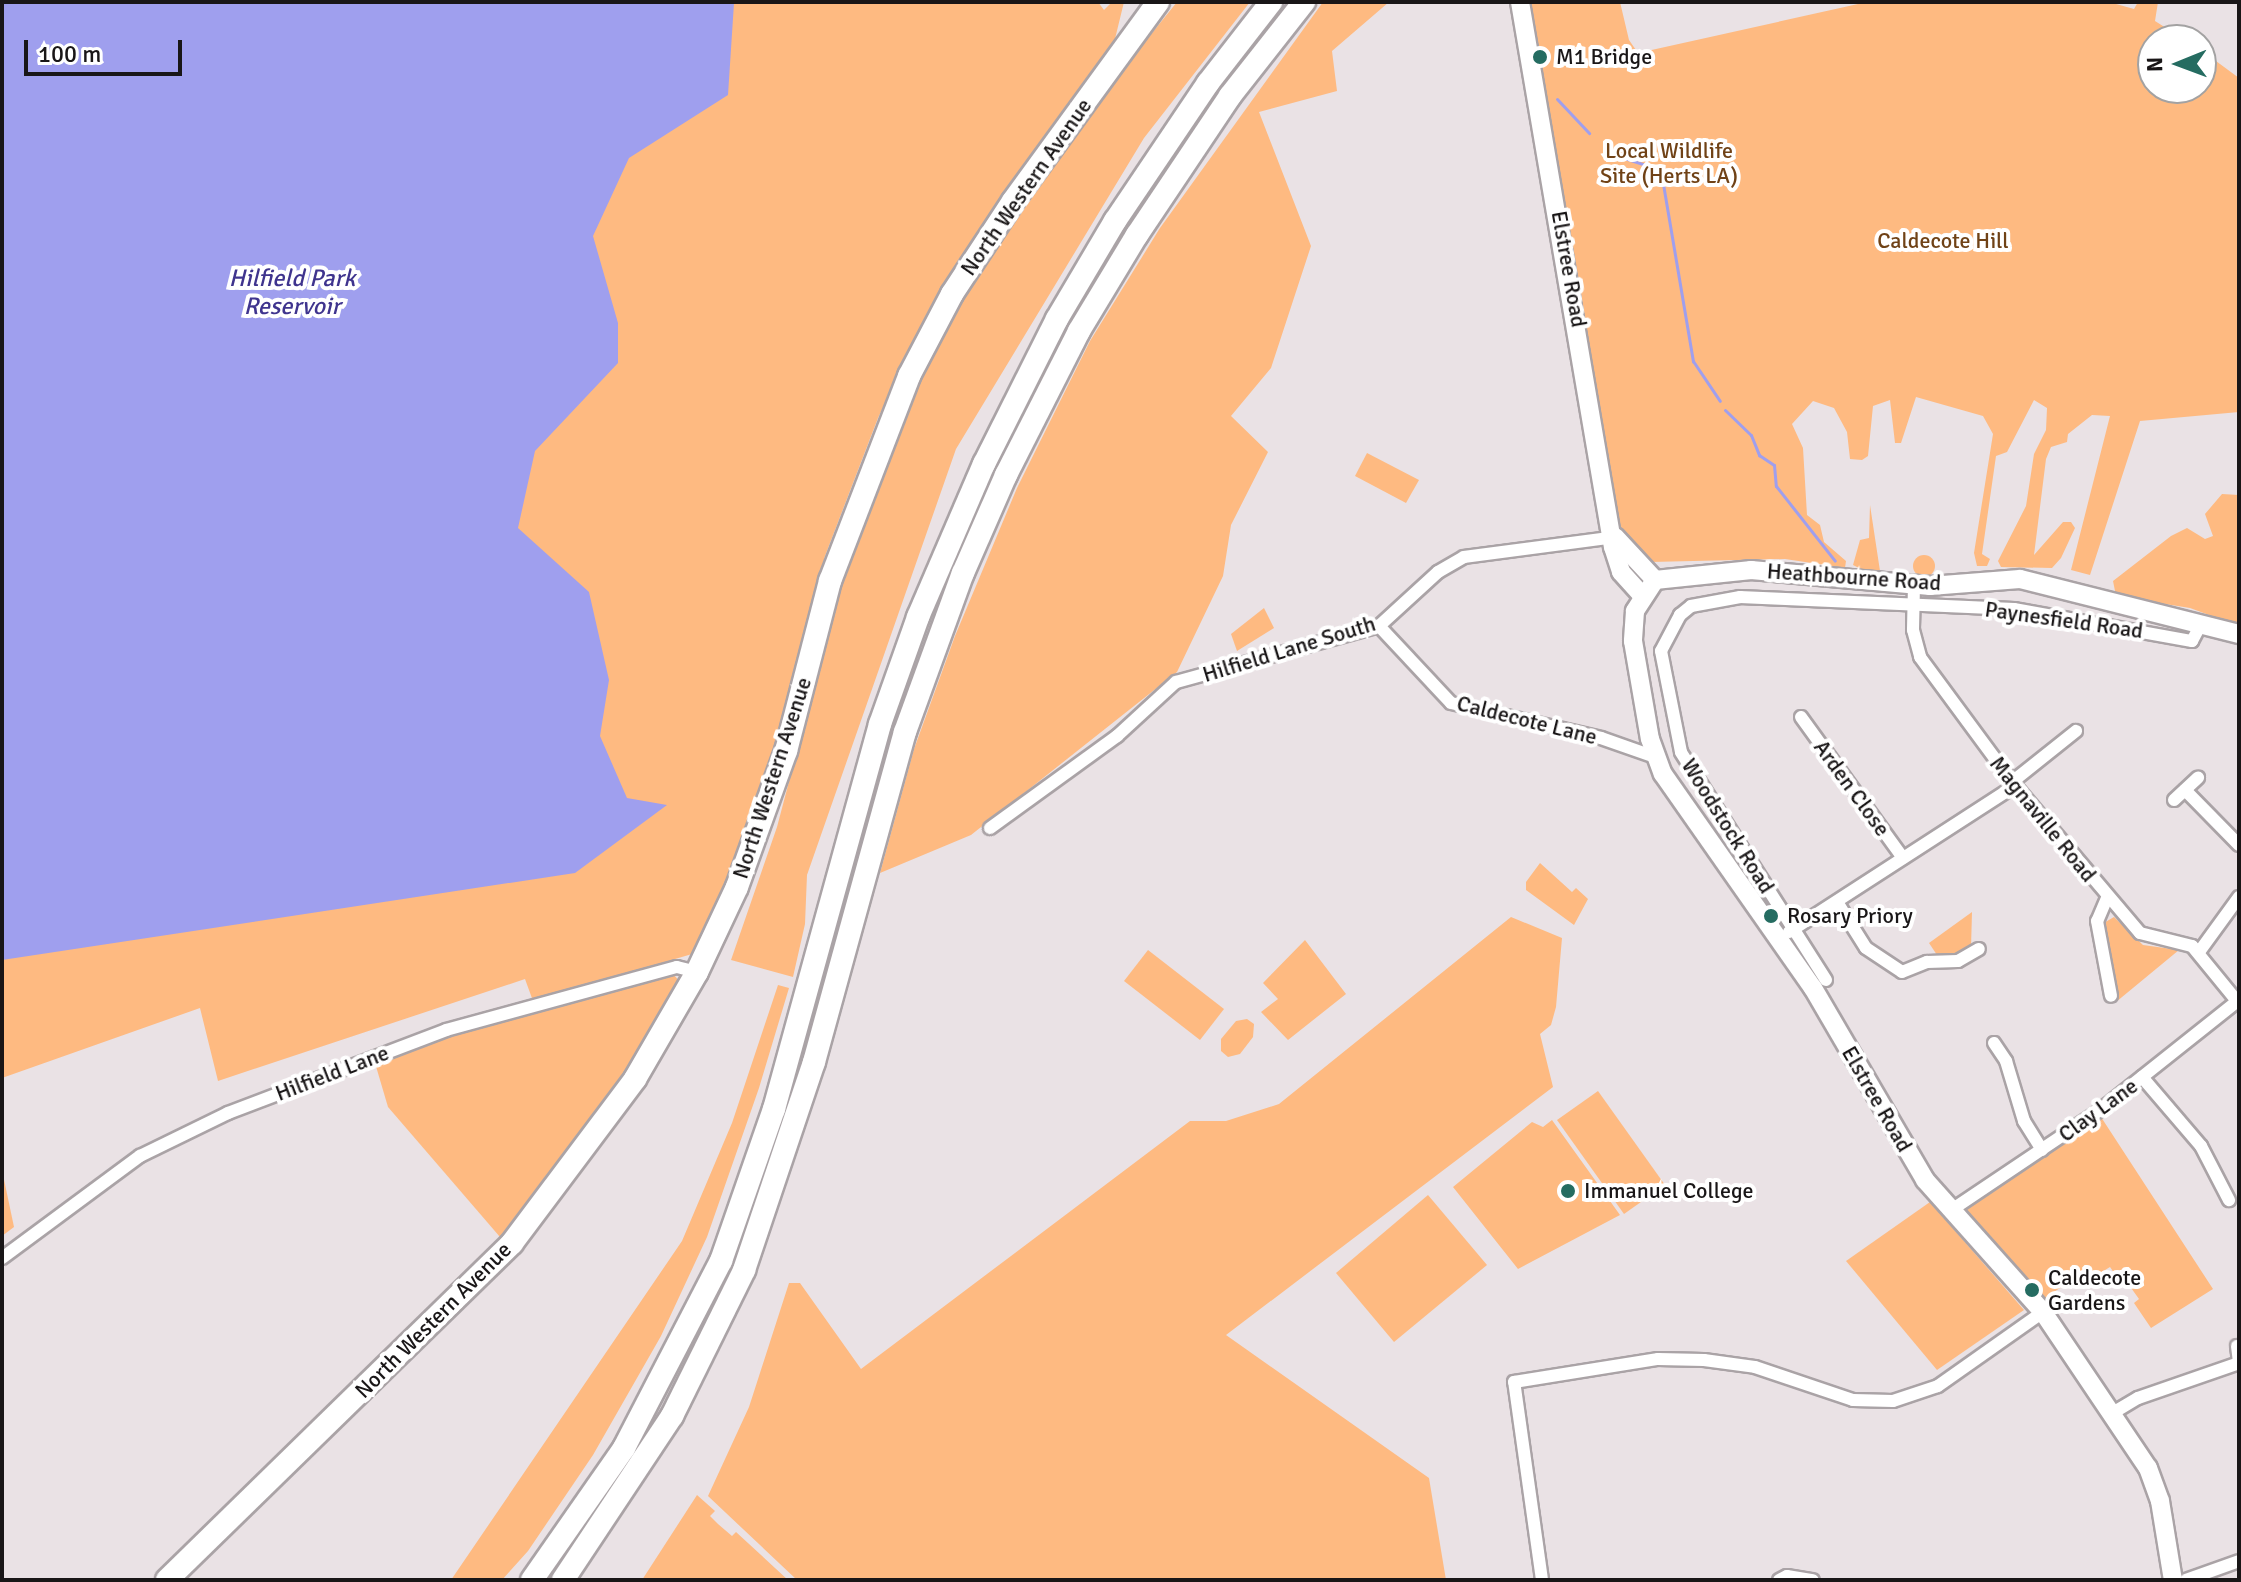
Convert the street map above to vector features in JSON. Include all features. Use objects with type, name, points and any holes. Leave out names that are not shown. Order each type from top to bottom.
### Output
[{"type":"highway","name":"North Western Avenue","points":[[167,1580],[512,1243],[635,1079],[697,972],[764,818],[830,581],[909,376],[952,294],[1013,201],[1158,2]]},
{"type":"highway","points":[[532,1580],[624,1448],[721,1261],[774,1109],[880,724],[940,563],[989,452],[1057,319],[1115,221],[1176,128],[1271,2]]},
{"type":"highway","points":[[563,1580],[672,1416],[744,1270],[810,1076],[905,732],[958,586],[1012,463],[1079,331],[1137,235],[1230,96],[1304,2]]},
{"type":"main road","name":"Elstree Road","points":[[1520,2],[1615,537]]},
{"type":"main road","points":[[1615,537],[1642,581]]},
{"type":"main road","name":"Heathbourne Road","points":[[1642,581],[1751,570],[1914,585],[2020,579],[2202,622],[2239,634]]},
{"type":"main road","name":"Elstree Road","points":[[1642,581],[1633,641],[1655,757],[1786,934],[1910,1158],[1950,1211],[2043,1312],[2111,1414],[2154,1484],[2173,1580]]},
{"type":"street","name":"Hilfield Lane South","points":[[990,828],[1117,736],[1176,682],[1379,626],[1438,572],[1464,557],[1615,537]]},
{"type":"street","name":"Magnaville Road","points":[[1914,585],[1920,657],[2014,784],[2107,898],[2149,938],[2187,943],[2199,952]]},
{"type":"street","name":"Woodstock Road","points":[[1826,980],[1786,934],[1681,752],[1661,666],[1665,637],[1680,615],[1712,600],[1786,598],[1914,607]]},
{"type":"street","name":"Paynesfield Road","points":[[1914,607],[2014,609],[2192,641],[2202,622]]},
{"type":"street","name":"Caldecote Lane","points":[[1379,626],[1451,703],[1601,738],[1655,757]]},
{"type":"street","name":"Arden Close","points":[[1801,717],[1903,858]]},
{"type":"street","points":[[1786,934],[2014,784],[2076,731]]},
{"type":"street","points":[[2174,800],[2198,778]]},
{"type":"street","points":[[2185,790],[2239,845]]},
{"type":"street","points":[[2238,1000],[2199,952],[2239,897]]},
{"type":"street","points":[[2107,898],[2097,921],[2111,996]]},
{"type":"street","points":[[1837,902],[1866,948],[1902,972],[1927,962],[1958,961],[1979,949]]},
{"type":"street","name":"Hilfield Lane","points":[[2,1258],[140,1156],[228,1113],[446,1030],[677,967],[697,972]]},
{"type":"street","name":"Clay Lane","points":[[1950,1211],[2042,1150],[2142,1077],[2238,1000]]},
{"type":"street","points":[[1994,1043],[2006,1061],[2024,1121],[2042,1150]]},
{"type":"street","points":[[2142,1077],[2201,1146],[2229,1200]]},
{"type":"street","points":[[1542,1580],[1514,1382],[1658,1359],[1704,1360],[1755,1367],[1853,1400],[1893,1401],[1938,1386],[2043,1312]]},
{"type":"street","points":[[2111,1414],[2138,1398],[2239,1362],[2237,1346]]},
{"type":"street","points":[[2189,1580],[2239,1561]]},
{"type":"street","points":[[1779,1580],[1791,1576],[1813,1580]]},
{"type":"green space","name":"Hilfield Park Reservoir","points":[[2,2],[1098,2],[1104,10],[1112,2],[1124,2],[1114,43],[967,252],[913,343],[878,418],[825,556],[759,812],[700,948],[692,954],[533,1001],[525,979],[218,1081],[200,1008],[2,1078]]},
{"type":"green space","points":[[1177,2],[1250,2],[1144,138],[956,449],[807,875],[805,924],[793,977],[731,960],[777,827],[863,502],[899,413],[978,266],[1086,115]]},
{"type":"green space","points":[[1323,2],[1389,2],[1332,51],[1337,91],[1259,112],[1311,246],[1271,368],[1231,416],[1268,452],[1231,525],[1223,576],[1177,672],[971,835],[880,873],[914,749],[955,636],[1017,488],[1090,341],[1160,228]]},
{"type":"green space","points":[[1524,2],[1620,2],[1629,40],[1638,53],[1867,2],[2109,2],[2134,9],[2138,2],[2158,2],[2155,21],[2160,24],[2137,24],[2137,104],[2217,104],[2217,62],[2239,78],[2239,412],[2140,421],[2090,575],[2071,570],[2110,416],[2092,415],[2068,434],[2067,442],[2051,447],[2046,459],[2034,555],[2063,522],[2071,522],[2075,528],[2061,558],[2052,568],[2001,567],[1998,561],[2026,506],[2034,454],[2046,430],[2047,408],[2034,400],[2007,452],[1996,456],[1982,554],[1990,559],[1987,566],[1977,566],[1974,553],[1993,434],[1983,416],[1916,397],[1901,443],[1895,443],[1890,400],[1873,406],[1868,456],[1862,460],[1850,459],[1847,432],[1834,408],[1813,401],[1792,424],[1803,448],[1807,515],[1820,525],[1824,542],[1846,561],[1845,568],[1785,559],[1650,562],[1620,532]]},
{"type":"green space","points":[[1367,453],[1419,480],[1406,503],[1355,476]]},
{"type":"green space","points":[[2222,494],[2239,495],[2239,626],[2190,608],[2116,596],[2113,581],[2171,536],[2187,528],[2205,539],[2213,536],[2205,514]]},
{"type":"green space","points":[[1870,505],[1880,571],[1867,572],[1853,565],[1860,540],[1869,538]]},
{"type":"green space","points":[[1920,555],[1928,555],[1935,566],[1928,577],[1920,577],[1913,570],[1913,562]]},
{"type":"green space","points":[[1264,608],[1274,628],[1237,651],[1231,634]]},
{"type":"green space","points":[[1540,863],[1572,892],[1576,888],[1588,899],[1574,925],[1526,890],[1526,882]]},
{"type":"green space","points":[[1972,912],[1971,948],[1957,958],[1939,958],[1929,943]]},
{"type":"green space","points":[[1511,917],[1562,938],[1556,1007],[1551,1025],[1540,1034],[1553,1087],[1226,1335],[1429,1478],[1446,1580],[797,1580],[708,1496],[749,1407],[789,1283],[800,1283],[861,1369],[1190,1121],[1226,1121],[1279,1104]]},
{"type":"green space","points":[[2114,917],[2143,945],[2179,950],[2116,1002],[2102,924]]},
{"type":"green space","points":[[1305,940],[1346,994],[1288,1040],[1261,1012],[1278,999],[1263,983]]},
{"type":"green space","points":[[1148,950],[1224,1009],[1200,1040],[1124,981]]},
{"type":"green space","points":[[673,974],[681,983],[662,1024],[535,1200],[500,1237],[388,1107],[375,1063],[449,1034]]},
{"type":"green space","points":[[778,985],[789,988],[759,1088],[707,1237],[661,1336],[593,1455],[528,1551],[502,1580],[451,1580],[682,1241],[732,1123]]},
{"type":"green space","points":[[1247,1019],[1254,1024],[1253,1037],[1240,1054],[1228,1057],[1221,1051],[1221,1039],[1236,1021]]},
{"type":"green space","points":[[1598,1091],[1665,1185],[1624,1214],[1557,1120]]},
{"type":"green space","points":[[2101,1117],[2213,1289],[2151,1328],[2134,1303],[2139,1299],[2129,1285],[2124,1287],[2110,1267],[2084,1283],[2080,1276],[2052,1293],[2056,1300],[2047,1304],[1961,1211]]},
{"type":"green space","points":[[1552,1120],[1620,1215],[1518,1269],[1453,1187],[1532,1122],[1543,1127]]},
{"type":"green space","points":[[2,1170],[14,1227],[2,1236]]},
{"type":"green space","points":[[1428,1195],[1487,1265],[1394,1342],[1336,1273]]},
{"type":"green space","points":[[1930,1202],[2024,1310],[1937,1370],[1846,1261]]},
{"type":"green space","points":[[697,1495],[715,1511],[710,1516],[718,1524],[732,1536],[736,1532],[788,1580],[642,1580]]},
{"type":"water","name":"Hilfield Park Reservoir","points":[[2,2],[734,3],[728,95],[629,158],[593,236],[618,323],[618,363],[535,451],[518,528],[589,592],[609,680],[600,736],[627,798],[667,805],[575,873],[2,960]]},
{"type":"waterway","points":[[1557,99],[1589,133]]},
{"type":"waterway","points":[[1605,145],[1615,155],[1648,166],[1662,178],[1693,361],[1720,401]]},
{"type":"waterway","points":[[1725,410],[1751,435],[1759,455],[1774,465],[1776,486],[1835,561]]},
{"type":"place","name":"M1 Bridge","points":[[1540,57]]},
{"type":"place","name":"Rosary Priory","points":[[1771,916]]},
{"type":"place","name":"Immanuel College","points":[[1568,1191]]},
{"type":"place","name":"Caldecote Gardens","points":[[2032,1290]]},
{"type":"park label","name":"Local Wildlife Site (Herts LA)","points":[[1669,162]]},
{"type":"park label","name":"Caldecote Hill","points":[[1943,241]]}]
